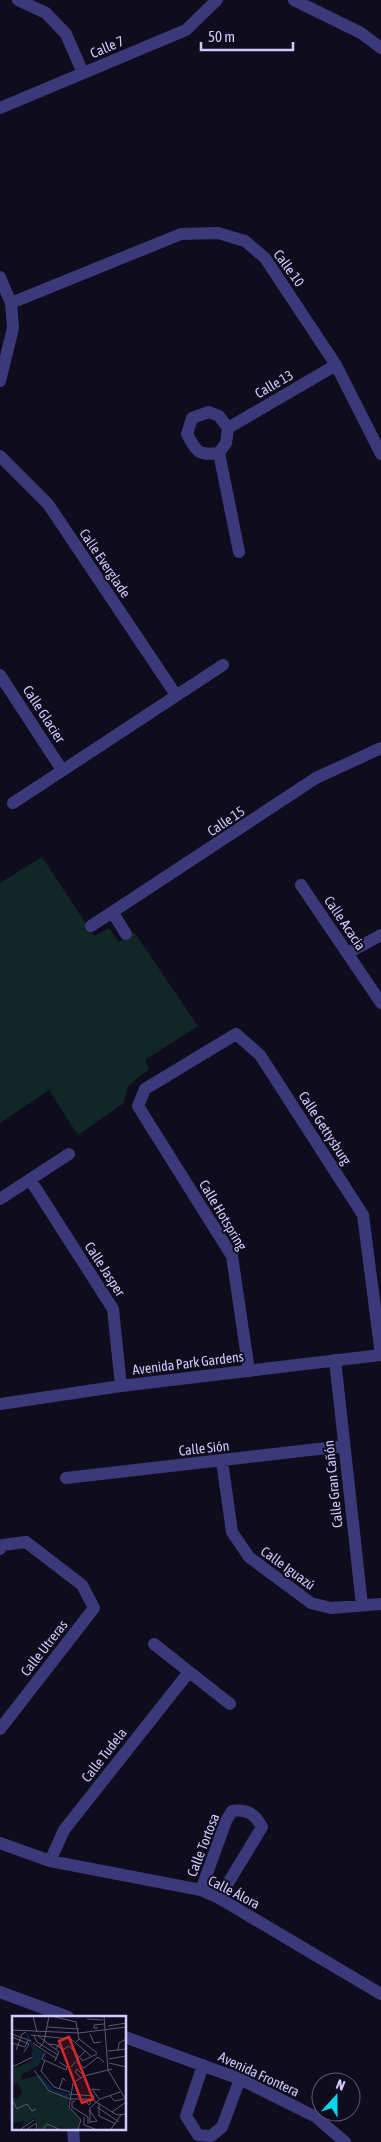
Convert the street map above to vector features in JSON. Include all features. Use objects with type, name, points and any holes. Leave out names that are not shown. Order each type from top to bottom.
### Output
[{"type":"street","points":[[18,0],[46,14],[66,34],[83,73]]},
{"type":"street","name":"Calle 7","points":[[0,108],[186,30],[217,0]]},
{"type":"street","points":[[294,0],[361,33],[381,48]]},
{"type":"street","name":"Calle 10","points":[[11,303],[181,234],[218,233],[244,241],[265,258],[336,365],[381,454]]},
{"type":"street","points":[[0,277],[11,303],[13,328],[0,381]]},
{"type":"street","name":"Calle 13","points":[[228,428],[336,365]]},
{"type":"street","points":[[209,412],[218,416],[228,428],[226,443],[219,453],[206,455],[195,450],[186,434],[192,418],[209,412]]},
{"type":"street","points":[[219,453],[239,552]]},
{"type":"street","name":"Calle Everglade","points":[[0,456],[48,504],[176,695]]},
{"type":"street","points":[[13,803],[223,665]]},
{"type":"street","name":"Calle Glacier","points":[[0,675],[62,770]]},
{"type":"street","name":"Calle 15","points":[[92,926],[316,778],[381,748]]},
{"type":"street","name":"Calle Acacia","points":[[301,885],[381,1003]]},
{"type":"street","points":[[113,913],[126,934]]},
{"type":"street","points":[[348,954],[381,935]]},
{"type":"street","name":"Calle Gettysburg","points":[[145,1089],[236,1034],[260,1055],[363,1214],[381,1355]]},
{"type":"street","name":"Calle Hotspring","points":[[145,1089],[138,1106],[232,1256],[249,1371]]},
{"type":"street","points":[[0,1199],[31,1181],[69,1154]]},
{"type":"street","name":"Calle Jasper","points":[[31,1181],[113,1309],[121,1386]]},
{"type":"street","name":"Avenida Park Gardens","points":[[0,1404],[121,1386],[381,1355]]},
{"type":"street","name":"Calle Gran Cañón","points":[[335,1360],[362,1605]]},
{"type":"street","name":"Calle Sión","points":[[66,1478],[344,1446]]},
{"type":"street","name":"Calle Iguazú","points":[[222,1461],[232,1532],[249,1557],[310,1603],[331,1608],[381,1604]]},
{"type":"street","name":"Calle Utreras","points":[[0,1549],[4,1545],[26,1542],[82,1585],[94,1608],[0,1729]]},
{"type":"street","points":[[154,1644],[230,1704]]},
{"type":"street","name":"Calle Tudela","points":[[50,1860],[64,1830],[189,1672]]},
{"type":"street","name":"Calle Tortosa","points":[[201,1890],[226,1821],[232,1812],[244,1810],[256,1816],[262,1826],[219,1898]]},
{"type":"street","name":"Calle Álora","points":[[0,1843],[50,1860],[201,1890],[219,1898],[381,1994]]},
{"type":"street","points":[[0,1992],[65,2016]]},
{"type":"street","name":"Avenida Frontera","points":[[126,2038],[240,2079],[316,2117],[345,2142]]},
{"type":"street","points":[[203,2065],[186,2116],[198,2135],[211,2136],[222,2127],[240,2079]]},
{"type":"green space","points":[[42,857],[94,936],[109,928],[119,942],[134,932],[198,1026],[145,1060],[149,1069],[128,1086],[124,1103],[78,1135],[49,1090],[0,1123],[0,883]]}]
